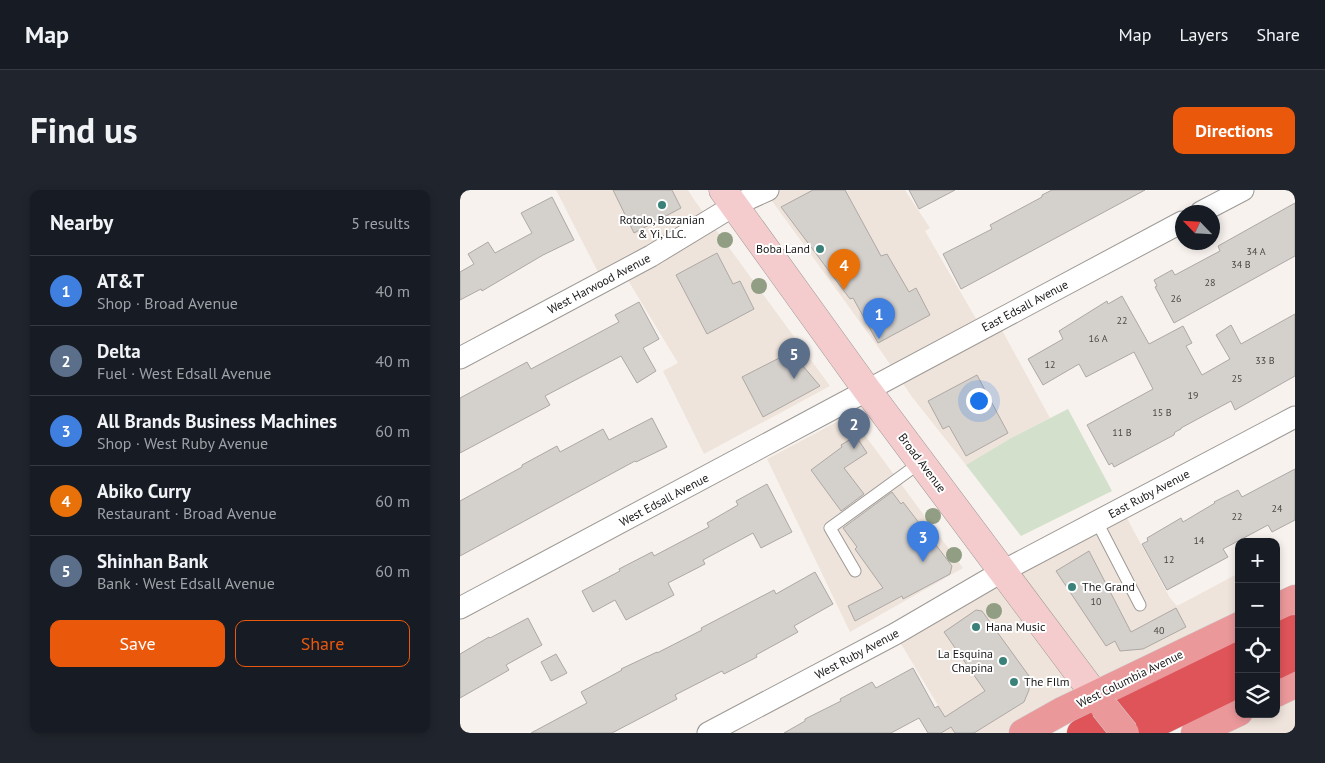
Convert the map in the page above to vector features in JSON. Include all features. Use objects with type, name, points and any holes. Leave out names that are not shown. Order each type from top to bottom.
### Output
[{"type":"highway","points":[[1280,636],[1295,629]]},
{"type":"highway","points":[[1280,663],[1295,656]]},
{"type":"highway","points":[[1081,733],[1235,658]]},
{"type":"highway","points":[[1136,733],[1235,685]]},
{"type":"main road","name":"Broad Avenue","points":[[729,198],[868,390],[1125,733]]},
{"type":"main road","points":[[1280,606],[1295,599]]},
{"type":"main road","name":"West Columbia Avenue","points":[[1022,733],[1064,710],[1100,701],[1235,628]]},
{"type":"main road","points":[[1280,691],[1295,684]]},
{"type":"main road","points":[[1195,733],[1235,714]]},
{"type":"street","name":"West Harwood Avenue","points":[[460,358],[651,256],[729,198],[768,190]]},
{"type":"street","points":[[1214,205],[1243,190]]},
{"type":"street","name":"East Edsall Avenue","points":[[868,390],[1175,226]]},
{"type":"street","name":"West Edsall Avenue","points":[[460,608],[868,390]]},
{"type":"street","name":"East Ruby Avenue","points":[[1003,571],[1295,417]]},
{"type":"street","name":"West Ruby Avenue","points":[[708,733],[895,634],[1003,571]]},
{"type":"lane","points":[[855,572],[830,528],[922,462]]},
{"type":"lane","points":[[1097,522],[1140,605]]},
{"type":"shaded area","points":[[556,190],[688,190],[830,386],[704,454],[663,371],[678,363],[623,272],[603,282]]},
{"type":"shaded area","points":[[764,190],[905,190],[930,228],[925,231],[982,329],[997,321],[1050,418],[1011,438],[966,465],[912,397],[881,351]]},
{"type":"shaded area","points":[[850,415],[963,568],[850,632],[767,459]]},
{"type":"shaded area","points":[[1122,509],[1170,598],[1177,606],[1235,575],[1235,628],[1023,733],[941,733],[951,727],[895,634]]},
{"type":"shaded area","points":[[1295,684],[1295,733],[1195,733],[1235,716],[1235,718],[1280,718],[1280,691]]},
{"type":"green space","points":[[1068,409],[1112,491],[1021,536],[966,465],[1011,438]]},
{"type":"building","points":[[613,190],[672,190],[681,208],[634,233]]},
{"type":"building","points":[[813,190],[845,190],[881,256],[887,254],[909,292],[916,288],[930,315],[878,343],[853,298],[850,299],[781,207]]},
{"type":"building","points":[[909,190],[955,190],[919,209]]},
{"type":"building","points":[[1052,190],[1145,190],[961,289],[943,254],[992,229],[990,225]]},
{"type":"building","points":[[552,197],[574,240],[543,255],[482,291],[481,289],[460,300],[460,272],[474,264],[468,254],[488,242],[495,253],[532,233],[521,213]]},
{"type":"building","points":[[1295,203],[1295,256],[1174,323],[1155,287],[1157,286],[1154,280],[1172,270],[1175,275],[1220,251],[1220,245]]},
{"type":"building","points":[[717,253],[733,284],[740,281],[754,309],[707,334],[676,275]]},
{"type":"building","points":[[1122,296],[1149,344],[1183,326],[1192,343],[1186,346],[1202,375],[1230,359],[1216,335],[1231,325],[1241,344],[1295,314],[1295,376],[1235,410],[1231,401],[1181,428],[1174,435],[1114,467],[1112,463],[1109,465],[1087,425],[1153,389],[1134,352],[1086,377],[1079,364],[1043,385],[1028,359],[1063,339],[1059,331],[1107,301],[1108,304]]},
{"type":"building","points":[[639,302],[659,339],[643,348],[656,371],[637,383],[621,356],[545,396],[550,405],[460,453],[460,398],[527,362],[531,369],[619,322],[615,315]]},
{"type":"building","points":[[791,352],[820,386],[763,417],[742,377]]},
{"type":"building","points":[[977,375],[1008,433],[966,456],[949,426],[943,429],[928,401]]},
{"type":"building","points":[[652,418],[667,447],[635,461],[460,556],[460,501],[557,446],[560,452],[603,429],[609,440]]},
{"type":"building","points":[[856,436],[867,453],[844,468],[864,494],[841,511],[811,470],[842,447],[841,445]]},
{"type":"building","points":[[1295,469],[1295,520],[1272,532],[1268,525],[1244,538],[1235,538],[1235,543],[1223,549],[1228,557],[1167,590],[1142,544],[1148,541],[1147,538],[1181,518],[1183,522],[1214,502],[1238,490],[1242,497]]},
{"type":"building","points":[[767,484],[792,532],[761,548],[753,533],[703,560],[705,564],[668,583],[674,595],[626,620],[615,600],[593,612],[582,591],[652,552],[654,556],[709,527],[707,523],[738,505],[736,501]]},
{"type":"building","points":[[892,492],[901,504],[903,502],[952,566],[950,574],[903,599],[902,596],[855,621],[848,606],[883,588],[855,549],[857,547],[843,528]]},
{"type":"building","points":[[1089,551],[1131,632],[1176,608],[1186,627],[1143,649],[1120,651],[1115,641],[1106,646],[1056,571]]},
{"type":"building","points":[[815,572],[833,604],[794,626],[798,632],[756,655],[757,657],[724,674],[722,671],[675,695],[677,699],[612,733],[531,733],[587,703],[581,692],[621,669],[702,630],[701,628],[774,590],[776,594]]},
{"type":"building","points":[[976,610],[982,611],[1029,676],[1029,690],[1024,702],[974,733],[955,733],[951,727],[941,733],[928,733],[919,718],[891,733],[784,733],[805,721],[805,719],[841,701],[840,699],[872,682],[876,688],[913,668],[935,708],[938,706],[945,717],[985,691],[944,632]]},
{"type":"building","points":[[528,618],[542,645],[506,665],[509,670],[460,698],[460,654]]},
{"type":"building","points":[[556,654],[567,673],[551,681],[541,662]]},
{"type":"place","name":"Rotolo, Bozanian & Yi, LLC.","points":[[662,205]]},
{"type":"place","name":"Boba Land","points":[[820,249]]},
{"type":"place","name":"Abiko Curry","points":[[844,290]]},
{"type":"place","name":"AT&T","points":[[879,339]]},
{"type":"place","name":"Shinhan Bank","points":[[794,379]]},
{"type":"place","name":"Delta","points":[[854,449]]},
{"type":"place","name":"All Brands Business Machines","points":[[923,562]]},
{"type":"place","name":"The Grand","points":[[1072,587]]},
{"type":"place","name":"Hana Music","points":[[976,627]]},
{"type":"place","name":"La Esquina Chapina","points":[[1003,661]]},
{"type":"place","name":"The FIlm","points":[[1014,682]]}]
